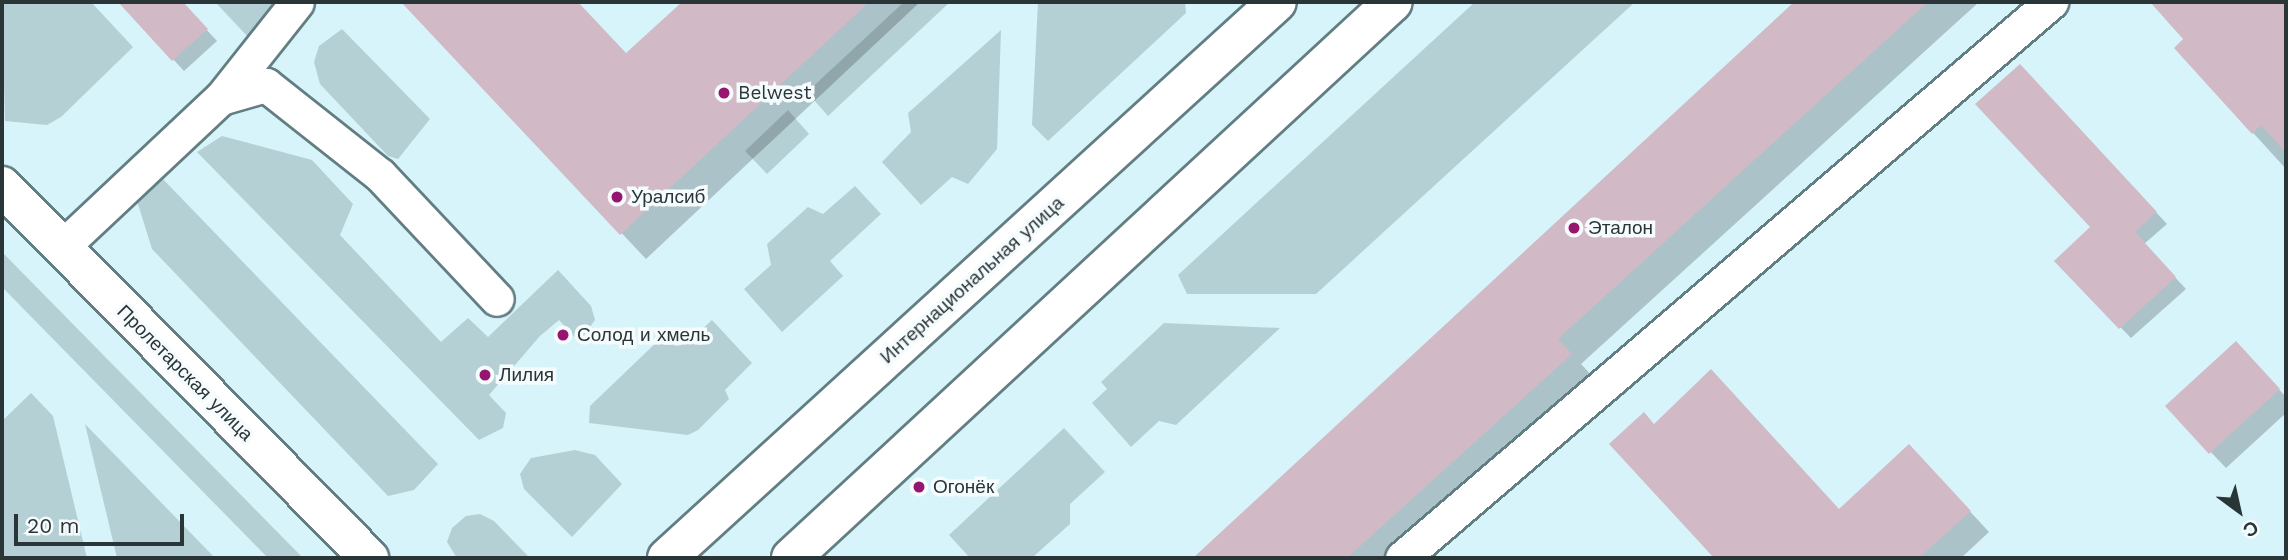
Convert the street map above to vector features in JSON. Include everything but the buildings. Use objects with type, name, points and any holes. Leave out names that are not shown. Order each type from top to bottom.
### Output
[{"type":"main road","name":"Интернациональная улица","points":[[667,558],[1277,2]]},
{"type":"main road","points":[[791,558],[1393,2]]},
{"type":"main road","name":"Пролетарская улица","points":[[2,186],[369,558]]},
{"type":"lane","points":[[1402,558],[2051,2]]},
{"type":"lane","points":[[61,247],[221,98],[286,6]]},
{"type":"lane","points":[[221,98],[266,85],[313,116],[380,175],[497,299]]},
{"type":"shaded area","points":[[2,2],[91,2],[133,47],[61,117],[47,125],[5,121]]},
{"type":"shaded area","points":[[215,2],[275,2],[250,39]]},
{"type":"shaded area","points":[[904,2],[950,2],[828,116],[807,92]]},
{"type":"shaded area","points":[[1038,2],[1185,2],[1186,13],[1048,141],[1032,125]]},
{"type":"shaded area","points":[[1475,2],[1635,2],[1316,294],[1187,294],[1178,275]]},
{"type":"shaded area","points":[[342,29],[430,119],[398,159],[388,156],[320,84],[314,62],[319,46]]},
{"type":"shaded area","points":[[1001,30],[997,149],[968,184],[952,177],[921,205],[882,162],[911,132],[908,113]]},
{"type":"shaded area","points":[[788,110],[809,134],[767,174],[745,151]]},
{"type":"shaded area","points":[[222,136],[312,160],[353,204],[340,235],[441,342],[468,318],[488,337],[558,270],[591,306],[595,320],[579,342],[559,320],[540,336],[489,395],[506,413],[503,428],[479,440],[197,152]]},
{"type":"shaded area","points":[[159,175],[438,464],[414,490],[388,496],[152,249],[137,201]]},
{"type":"shaded area","points":[[855,186],[881,214],[830,261],[843,276],[782,332],[744,289],[771,265],[767,244],[808,207],[823,214]]},
{"type":"shaded area","points":[[2,252],[303,558],[268,558],[2,287]]},
{"type":"shaded area","points":[[712,320],[752,363],[725,390],[729,399],[698,430],[688,435],[589,423],[590,406],[662,337],[676,346],[686,344]]},
{"type":"shaded area","points":[[1164,323],[1280,328],[1176,425],[1159,421],[1131,447],[1092,403],[1107,389],[1101,382]]},
{"type":"shaded area","points":[[31,393],[53,416],[87,558],[2,558],[2,421]]},
{"type":"shaded area","points":[[85,424],[215,558],[117,558]]},
{"type":"shaded area","points":[[1064,428],[1105,472],[1070,504],[1070,524],[1034,556],[970,558],[949,535]]},
{"type":"shaded area","points":[[575,450],[595,455],[622,484],[572,537],[524,489],[520,474],[531,458]]},
{"type":"shaded area","points":[[480,514],[494,521],[530,558],[457,558],[447,542],[452,528],[466,516]]},
{"type":"place","name":"Belwest","points":[[724,93]]},
{"type":"place","name":"Уралсиб","points":[[617,197]]},
{"type":"place","name":"Эталон","points":[[1574,228]]},
{"type":"place","name":"Солод и хмель","points":[[563,335]]},
{"type":"place","name":"Лилия","points":[[485,375]]},
{"type":"place","name":"Огонёк","points":[[919,487]]}]
